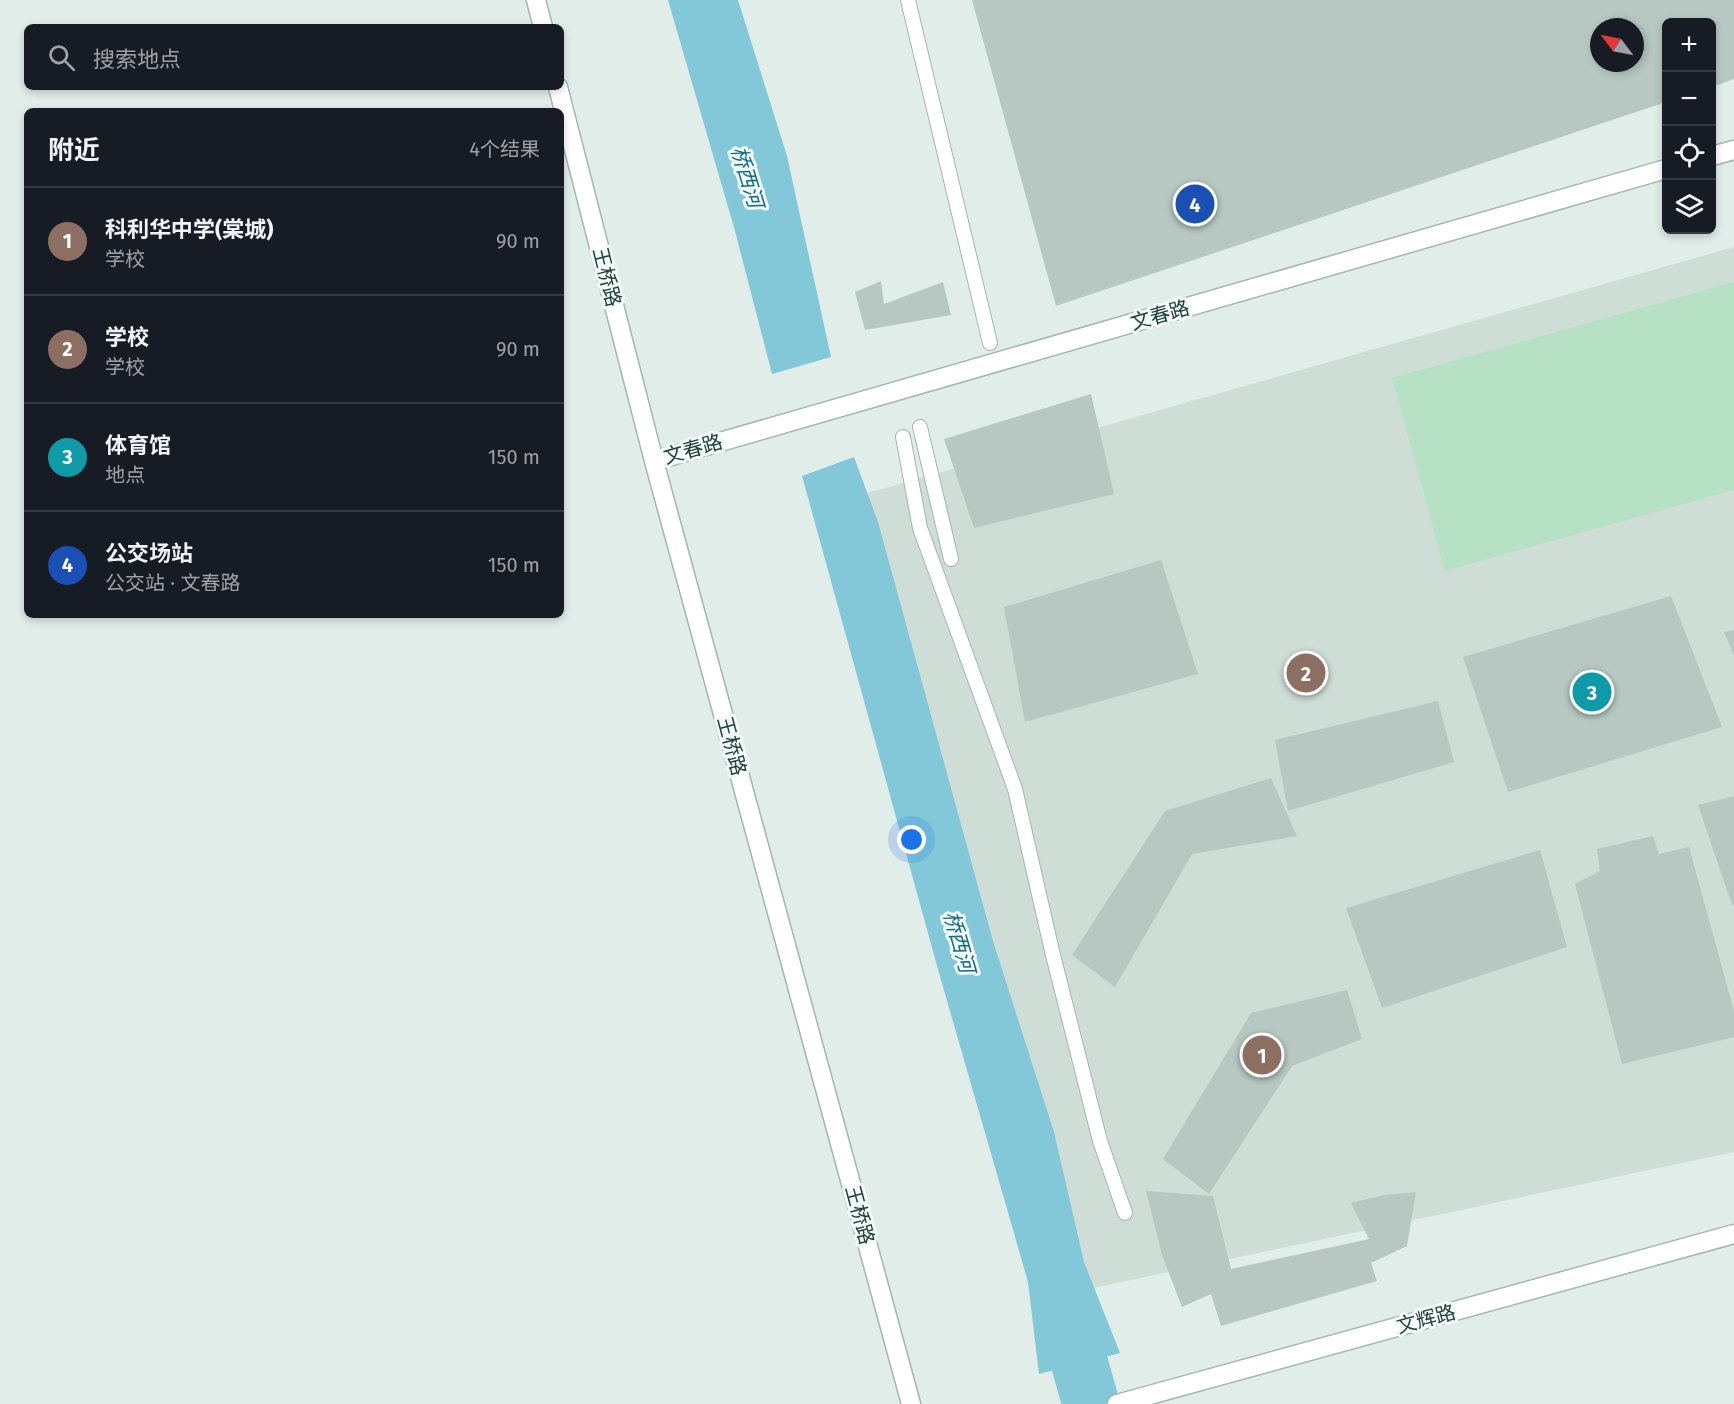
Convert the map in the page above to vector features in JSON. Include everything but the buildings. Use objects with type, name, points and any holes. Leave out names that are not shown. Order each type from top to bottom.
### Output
[{"type":"street","points":[[536,0],[542,24]]},
{"type":"street","name":"王桥路","points":[[559,90],[563,108]]},
{"type":"street","name":"王桥路","points":[[564,110],[654,461],[911,1404]]},
{"type":"street","points":[[1716,155],[1734,150]]},
{"type":"street","name":"文春路","points":[[654,461],[1662,170]]},
{"type":"street","name":"文辉路","points":[[1117,1404],[1734,1233]]},
{"type":"lane","points":[[908,0],[990,343]]},
{"type":"lane","points":[[920,427],[951,559]]},
{"type":"lane","points":[[903,436],[920,528],[1015,789],[1052,951],[1100,1141],[1125,1213]]},
{"type":"shaded area","points":[[1734,247],[1734,1152],[1079,1291],[822,506]]},
{"type":"green space","points":[[1734,282],[1734,490],[1445,571],[1392,378]]},
{"type":"water","points":[[668,0],[738,0],[787,156],[831,357],[772,374],[735,231]]},
{"type":"water","points":[[854,457],[878,522],[993,941],[1054,1132],[1084,1262],[1120,1353],[1039,1374],[1028,1282],[939,973],[802,476]]},
{"type":"waterway","name":"桥西河","points":[[1058,1287],[1091,1404]]},
{"type":"place","name":"公交场站","points":[[1195,204]]},
{"type":"place","name":"学校","points":[[1306,673]]},
{"type":"place","name":"体育馆","points":[[1592,692]]},
{"type":"place","name":"科利华中学(棠城)","points":[[1262,1055]]}]
